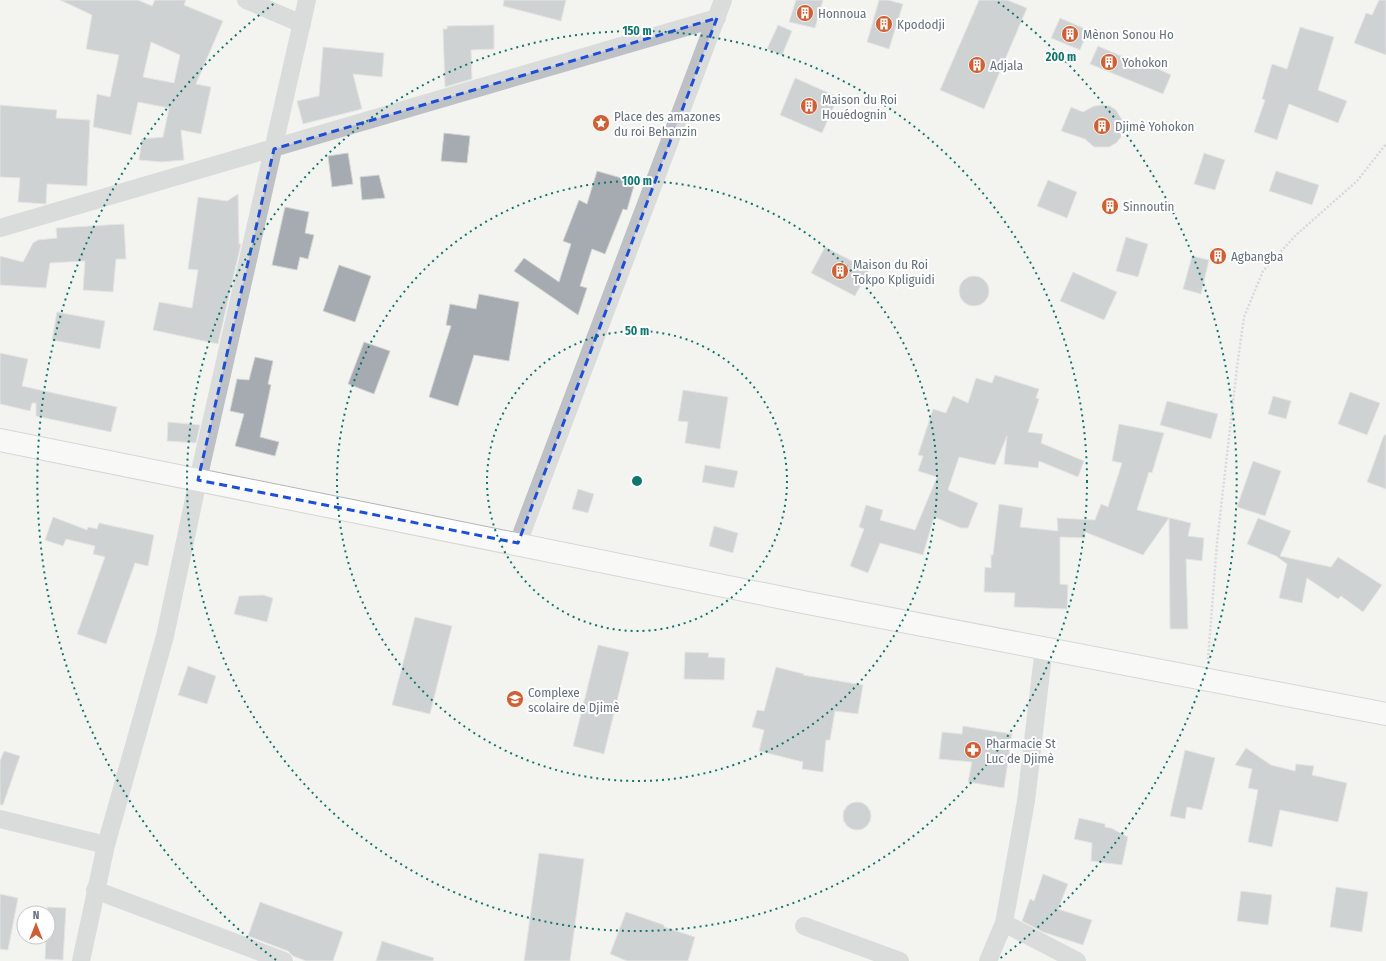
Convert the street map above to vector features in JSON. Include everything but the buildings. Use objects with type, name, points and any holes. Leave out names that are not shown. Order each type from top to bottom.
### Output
[{"type":"street","points":[[246,0],[302,24]]},
{"type":"street","points":[[80,961],[106,845],[165,636],[198,480],[307,0]]},
{"type":"street","points":[[518,543],[723,0]]},
{"type":"street","points":[[0,228],[274,149],[717,18]]},
{"type":"street","points":[[0,440],[518,543],[808,603],[1044,647],[1386,714]]},
{"type":"street","points":[[988,961],[1004,923],[1026,801],[1044,647]]},
{"type":"street","points":[[0,819],[106,845]]},
{"type":"street","points":[[96,890],[284,961]]},
{"type":"street","points":[[1004,923],[1077,961]]},
{"type":"street","points":[[804,926],[900,961]]},
{"type":"path","points":[[1206,679],[1217,543],[1244,317],[1263,272],[1296,235],[1357,181],[1386,144]]},
{"type":"highlighted area","points":[[717,18],[518,543],[198,480],[274,149]]},
{"type":"place","name":"Honnoua","points":[[805,13]]},
{"type":"place","name":"Kpododji","points":[[884,24]]},
{"type":"place","name":"Mènon Sonou Ho","points":[[1070,34]]},
{"type":"place","name":"Yohokon","points":[[1109,62]]},
{"type":"place","name":"Adjala","points":[[977,65]]},
{"type":"place","name":"Maison du Roi Houédognin","points":[[809,106]]},
{"type":"place","name":"Place des amazones du roi Behanzin","points":[[601,123]]},
{"type":"place","name":"Djimè Yohokon","points":[[1102,126]]},
{"type":"place","name":"Sinnoutin","points":[[1110,206]]},
{"type":"place","name":"Agbangba","points":[[1218,256]]},
{"type":"place","name":"Maison du Roi Tokpo Kpliguidi","points":[[840,271]]},
{"type":"place","name":"Complexe scolaire de Djimè","points":[[515,699]]},
{"type":"place","name":"Pharmacie St Luc de Djimè","points":[[973,750]]}]
